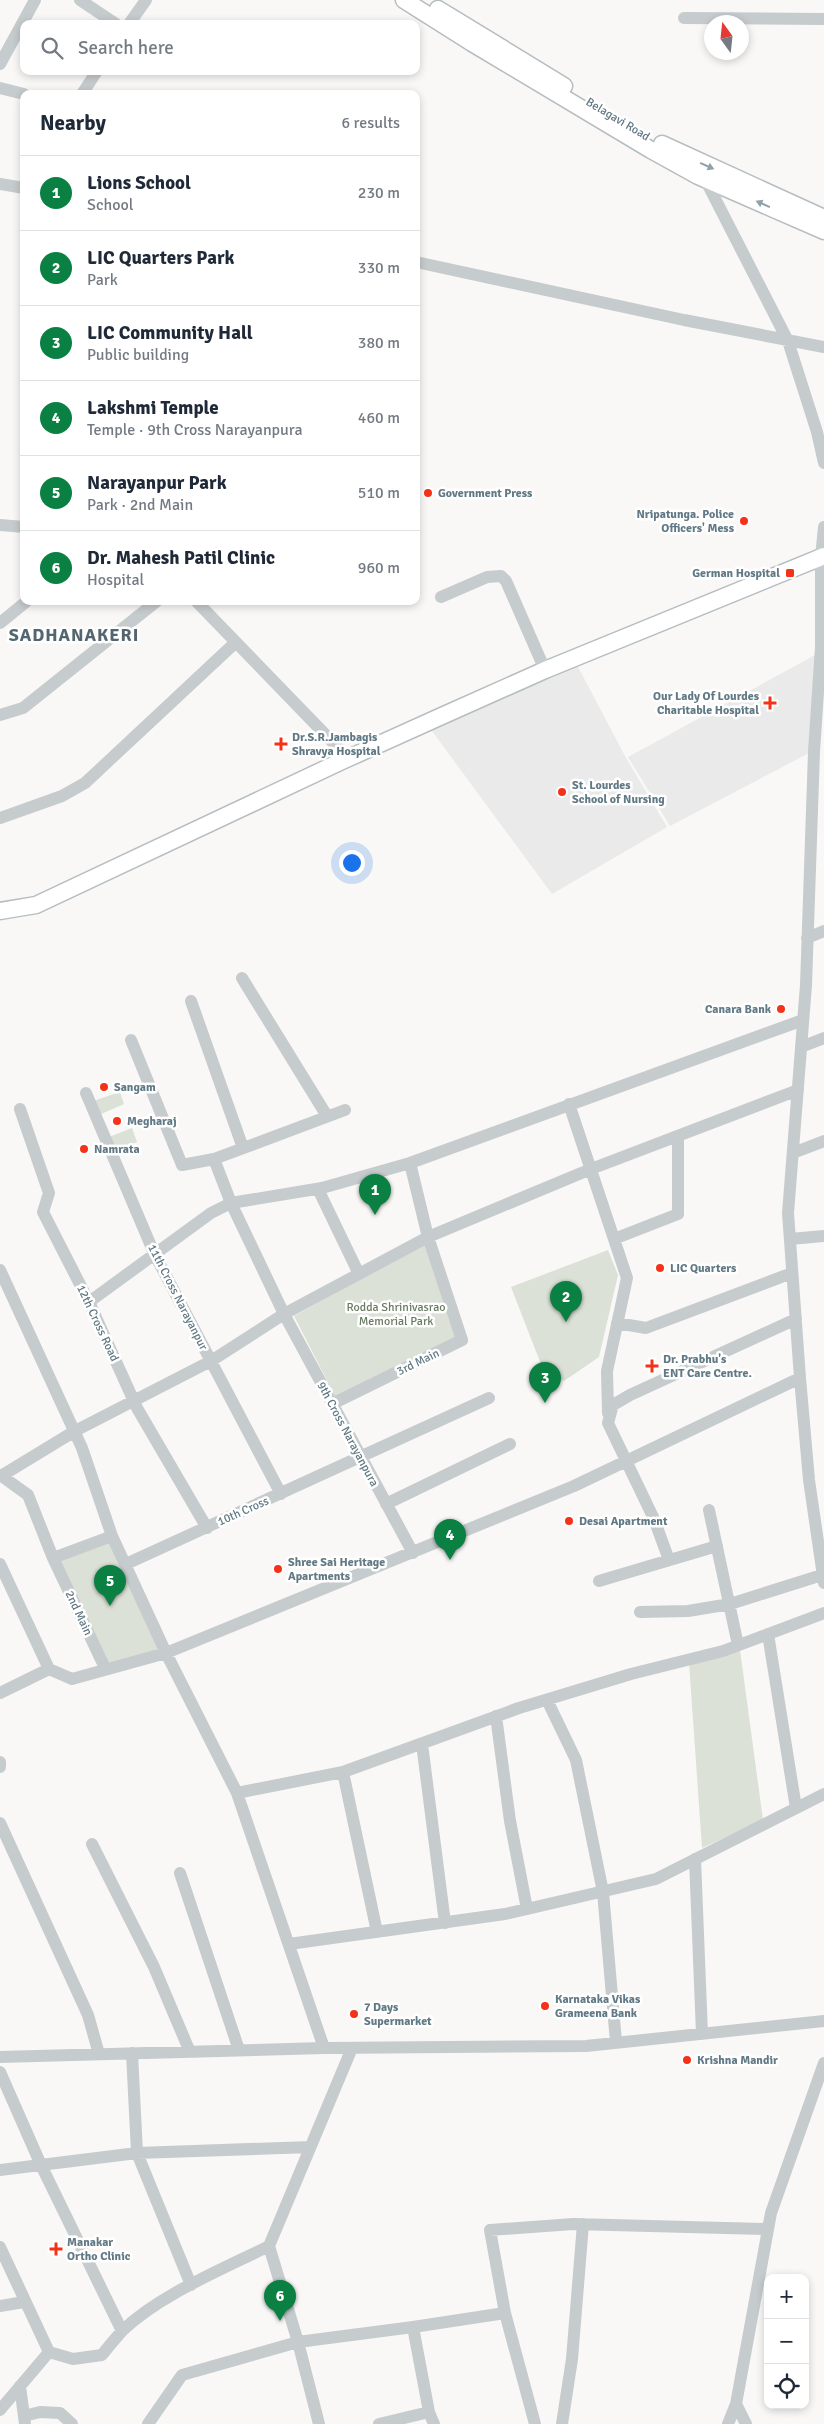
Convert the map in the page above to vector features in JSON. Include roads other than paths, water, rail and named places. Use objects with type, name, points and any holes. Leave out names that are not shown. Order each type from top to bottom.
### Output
[{"type":"main road","points":[[404,0],[532,80],[651,150],[705,179],[824,231]]},
{"type":"main road","name":"Belagavi Road","points":[[423,0],[655,141],[824,218]]},
{"type":"main road","points":[[0,911],[36,905],[348,758],[545,670],[822,556]]},
{"type":"street","points":[[24,20],[35,0]]},
{"type":"street","points":[[80,0],[110,20]]},
{"type":"street","points":[[132,20],[146,0]]},
{"type":"street","points":[[684,18],[824,19]]},
{"type":"street","points":[[0,64],[20,27]]},
{"type":"street","points":[[85,90],[94,75]]},
{"type":"street","points":[[0,88],[20,93]]},
{"type":"street","points":[[705,179],[788,341],[817,432],[824,463]]},
{"type":"street","points":[[0,184],[20,187]]},
{"type":"street","points":[[420,263],[824,347]]},
{"type":"street","points":[[0,525],[20,527]]},
{"type":"street","points":[[640,1612],[688,1611],[730,1604],[823,1579],[809,1480],[788,1213],[803,1020],[813,760],[821,647],[824,527]]},
{"type":"street","points":[[441,597],[487,577],[501,576],[506,580],[545,670]]},
{"type":"street","points":[[0,623],[21,605]]},
{"type":"street","points":[[0,715],[23,708],[152,605]]},
{"type":"street","points":[[200,605],[348,758]]},
{"type":"street","points":[[0,818],[62,796],[85,783],[236,642]]},
{"type":"street","points":[[807,938],[824,931]]},
{"type":"street","points":[[242,978],[327,1116]]},
{"type":"street","points":[[191,1001],[243,1148]]},
{"type":"street","points":[[89,1302],[211,1213],[231,1203],[318,1189],[410,1162],[803,1020]]},
{"type":"street","points":[[801,1047],[824,1038]]},
{"type":"street","points":[[131,1040],[182,1165],[214,1159],[345,1110]]},
{"type":"street","points":[[1,1475],[75,1432],[211,1361],[284,1314],[428,1237],[591,1169],[798,1090]]},
{"type":"street","name":"11th Cross Narayanpur","points":[[86,1093],[154,1253],[281,1494]]},
{"type":"street","points":[[570,1104],[627,1278],[607,1371],[608,1423],[627,1461],[669,1560]]},
{"type":"street","name":"12th Cross Road","points":[[20,1109],[49,1193],[43,1212],[89,1302],[135,1402],[206,1528]]},
{"type":"street","points":[[614,1239],[678,1214],[678,1136]]},
{"type":"street","points":[[793,1153],[824,1141]]},
{"type":"street","name":"9th Cross Narayanpura","points":[[214,1159],[231,1203],[284,1314],[413,1553]]},
{"type":"street","points":[[410,1162],[428,1237]]},
{"type":"street","points":[[318,1189],[359,1274]]},
{"type":"street","points":[[790,1239],[824,1236]]},
{"type":"street","name":"3rd Main","points":[[332,1404],[462,1340],[428,1237]]},
{"type":"street","points":[[0,1270],[75,1432],[112,1536],[166,1653],[237,1793],[324,2048]]},
{"type":"street","points":[[617,1323],[646,1328],[792,1273]]},
{"type":"street","points":[[608,1423],[613,1405],[630,1395],[796,1319]]},
{"type":"street","points":[[0,1564],[49,1669],[72,1679],[105,1668],[166,1653],[413,1553],[627,1461],[800,1378]]},
{"type":"street","name":"10th Cross","points":[[126,1564],[489,1398]]},
{"type":"street","points":[[386,1504],[510,1444]]},
{"type":"street","name":"2nd Main","points":[[1,1475],[28,1495],[53,1558],[105,1668]]},
{"type":"street","points":[[709,1510],[738,1645]]},
{"type":"street","points":[[53,1558],[112,1536]]},
{"type":"street","points":[[599,1581],[717,1546]]},
{"type":"street","points":[[237,1793],[343,1772],[496,1716],[738,1645],[824,1613]]},
{"type":"street","points":[[768,1634],[796,1808]]},
{"type":"street","points":[[0,1693],[49,1669]]},
{"type":"street","points":[[547,1700],[576,1760],[603,1892],[616,2042]]},
{"type":"street","points":[[496,1716],[510,1821],[527,1909]]},
{"type":"street","points":[[422,1744],[445,1923]]},
{"type":"street","points":[[0,1762],[0,1767]]},
{"type":"street","points":[[343,1772],[378,1932]]},
{"type":"street","points":[[289,1944],[445,1923],[527,1909],[656,1880],[824,1794]]},
{"type":"street","points":[[0,1823],[88,2015],[99,2054]]},
{"type":"street","points":[[92,1844],[154,1967],[190,2052]]},
{"type":"street","points":[[696,1859],[702,2034]]},
{"type":"street","points":[[180,1873],[239,2050]]},
{"type":"street","points":[[0,2057],[324,2048],[586,2046],[824,2021]]},
{"type":"street","points":[[319,2424],[298,2342],[269,2246],[352,2048]]},
{"type":"street","points":[[132,2053],[136,2153],[191,2285]]},
{"type":"street","points":[[728,2424],[736,2404],[771,2212],[824,2063]]},
{"type":"street","points":[[0,2072],[41,2165],[122,2331]]},
{"type":"street","points":[[0,2170],[136,2153],[310,2147]]},
{"type":"street","points":[[535,2424],[505,2313],[490,2230],[583,2224],[768,2229]]},
{"type":"street","points":[[562,2424],[572,2359],[583,2224]]},
{"type":"street","points":[[0,2247],[24,2302],[49,2352],[73,2358],[102,2355],[122,2331],[145,2313],[191,2285],[269,2246]]},
{"type":"street","points":[[0,2306],[24,2302]]},
{"type":"street","points":[[148,2424],[182,2375],[298,2342],[505,2313]]},
{"type":"street","points":[[413,2327],[429,2412],[434,2424]]},
{"type":"street","points":[[0,2410],[49,2352]]},
{"type":"street","points":[[20,2386],[25,2420],[40,2412],[60,2413],[72,2424]]},
{"type":"street","points":[[736,2404],[746,2424]]},
{"type":"street","points":[[379,2424],[429,2412]]},
{"type":"place","name":"Government Press","points":[[428,493]]},
{"type":"place","name":"Nripatunga. Police Officers' Mess","points":[[744,521]]},
{"type":"place","name":"German Hospital","points":[[790,573]]},
{"type":"place","name":"Our Lady Of Lourdes Charitable Hospital","points":[[770,703]]},
{"type":"place","name":"Dr.S.R.Jambagis Shravya Hospital","points":[[281,744]]},
{"type":"place","name":"St. Lourdes School of Nursing","points":[[562,792]]},
{"type":"place","name":"Canara Bank","points":[[781,1009]]},
{"type":"place","name":"Sangam","points":[[104,1087]]},
{"type":"place","name":"Megharaj","points":[[117,1121]]},
{"type":"place","name":"Namrata","points":[[84,1149]]},
{"type":"place","name":"Lions School","points":[[375,1215]]},
{"type":"place","name":"LIC Quarters","points":[[660,1268]]},
{"type":"place","name":"LIC Quarters Park","points":[[566,1322]]},
{"type":"place","name":"Dr. Prabhu's ENT Care Centre.","points":[[652,1366]]},
{"type":"place","name":"LIC Community Hall","points":[[545,1403]]},
{"type":"place","name":"Desai Apartment","points":[[569,1521]]},
{"type":"place","name":"Lakshmi Temple","points":[[450,1560]]},
{"type":"place","name":"Shree Sai Heritage Apartments","points":[[278,1569]]},
{"type":"place","name":"Narayanpur Park","points":[[110,1606]]},
{"type":"place","name":"Karnataka Vikas Grameena Bank","points":[[545,2006]]},
{"type":"place","name":"7 Days Supermarket","points":[[354,2014]]},
{"type":"place","name":"Krishna Mandir","points":[[687,2060]]},
{"type":"place","name":"Manakar Ortho Clinic","points":[[56,2249]]},
{"type":"place","name":"Dr. Mahesh Patil Clinic","points":[[280,2321]]},
{"type":"district","name":"SADHANAKERI","points":[[74,635]]},
{"type":"park label","name":"Rodda Shrinivasrao Memorial Park","points":[[396,1314]]}]
